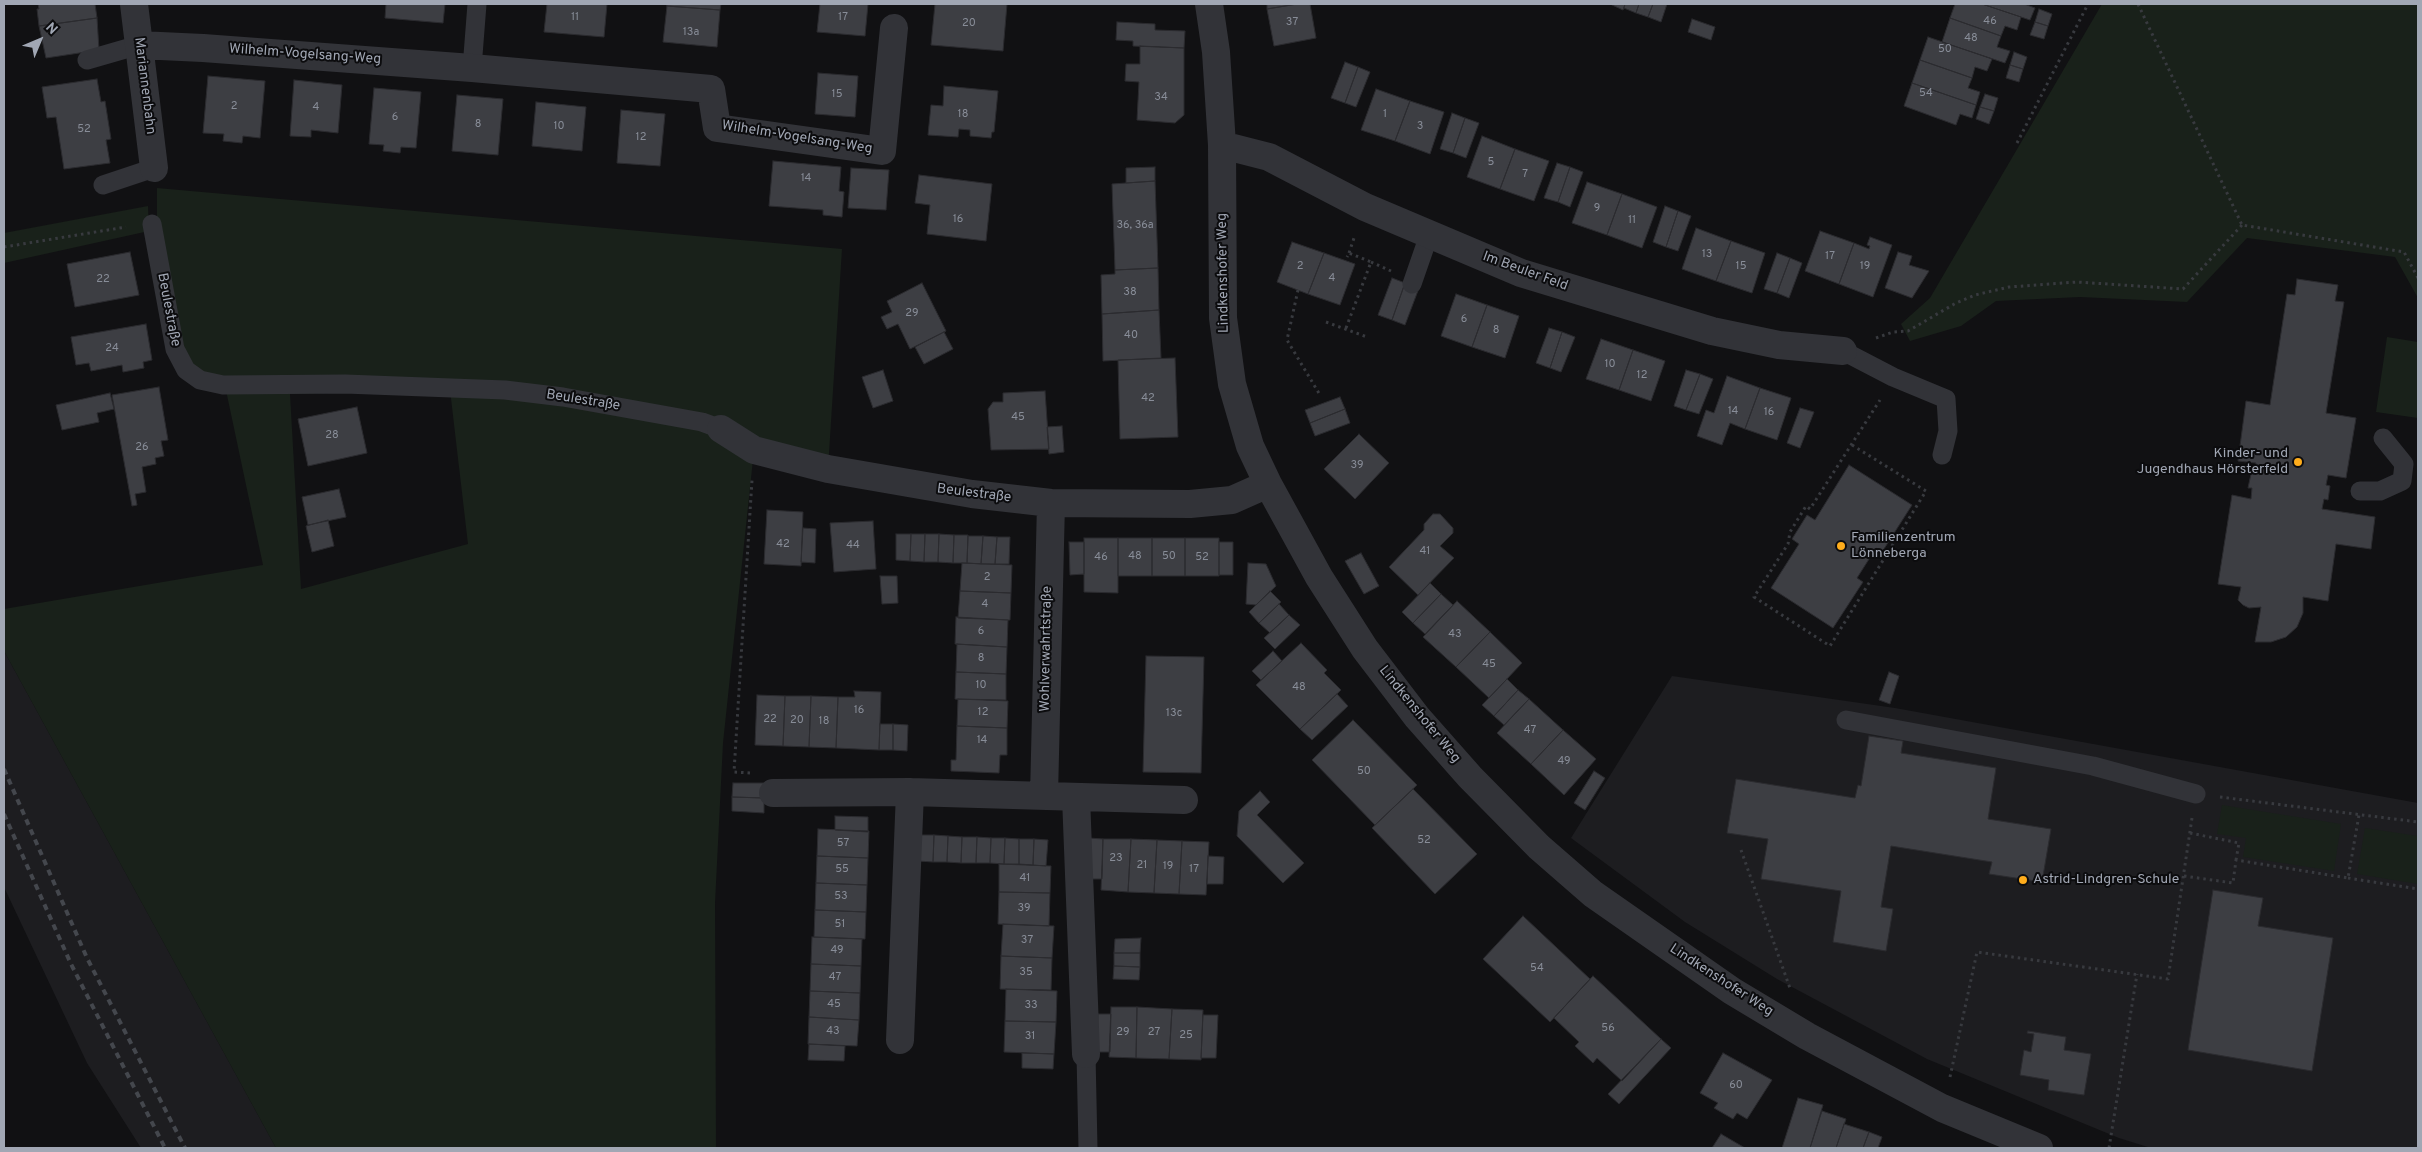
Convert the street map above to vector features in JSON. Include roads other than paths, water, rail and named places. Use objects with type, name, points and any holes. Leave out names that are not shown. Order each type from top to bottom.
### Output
[{"type":"street","name":"Mariannenbahn","points":[[134,4],[154,168]]},
{"type":"street","name":"Lindkenshofer Weg","points":[[1209,4],[1216,52],[1222,145],[1223,318],[1232,384],[1250,446],[1268,484],[1319,577],[1365,649],[1417,717],[1470,777],[1539,847],[1593,894],[1732,991],[1807,1036],[1942,1108],[2039,1148]]},
{"type":"street","name":"Wilhelm-Vogelsang-Weg","points":[[139,45],[472,68],[711,89],[716,128],[882,151],[894,28]]},
{"type":"street","name":"Im Beuler Feld","points":[[1222,145],[1269,156],[1365,207],[1521,273],[1712,331],[1779,345],[1843,351]]},
{"type":"street","name":"Beulestraße","points":[[721,429],[754,450],[828,470],[904,484],[1051,503],[1190,504],[1232,500],[1268,484]]},
{"type":"street","name":"Wohlverwahrtstraße","points":[[1044,796],[1051,503]]},
{"type":"street","points":[[900,1040],[910,792]]},
{"type":"street","points":[[773,793],[910,792],[1184,800]]},
{"type":"street","points":[[1076,797],[1086,1054]]},
{"type":"lane","points":[[472,68],[477,4]]},
{"type":"lane","points":[[87,60],[139,45]]},
{"type":"lane","points":[[103,185],[154,168]]},
{"type":"lane","name":"Beulestraße","points":[[152,224],[175,349],[186,370],[200,380],[223,385],[345,384],[505,390],[563,397],[702,422],[721,429]]},
{"type":"lane","points":[[1412,284],[1429,235]]},
{"type":"lane","points":[[1843,351],[1893,377],[1946,399],[1948,431],[1942,455]]},
{"type":"lane","points":[[2360,490],[2380,491],[2411,475],[2384,438]]},
{"type":"lane","points":[[1846,720],[2093,766],[2196,794]]},
{"type":"lane","points":[[1086,1054],[1088,1148]]},
{"type":"railway","points":[[4,769],[87,958],[185,1148]]},
{"type":"railway","points":[[4,814],[71,964],[165,1148]]},
{"type":"place","name":"Kinder- und Jugendhaus Hörsterfeld","points":[[2298,462]]},
{"type":"place","name":"Familienzentrum Lönneberga","points":[[1841,546]]},
{"type":"place","name":"Astrid-Lindgren-Schule","points":[[2023,880]]}]
